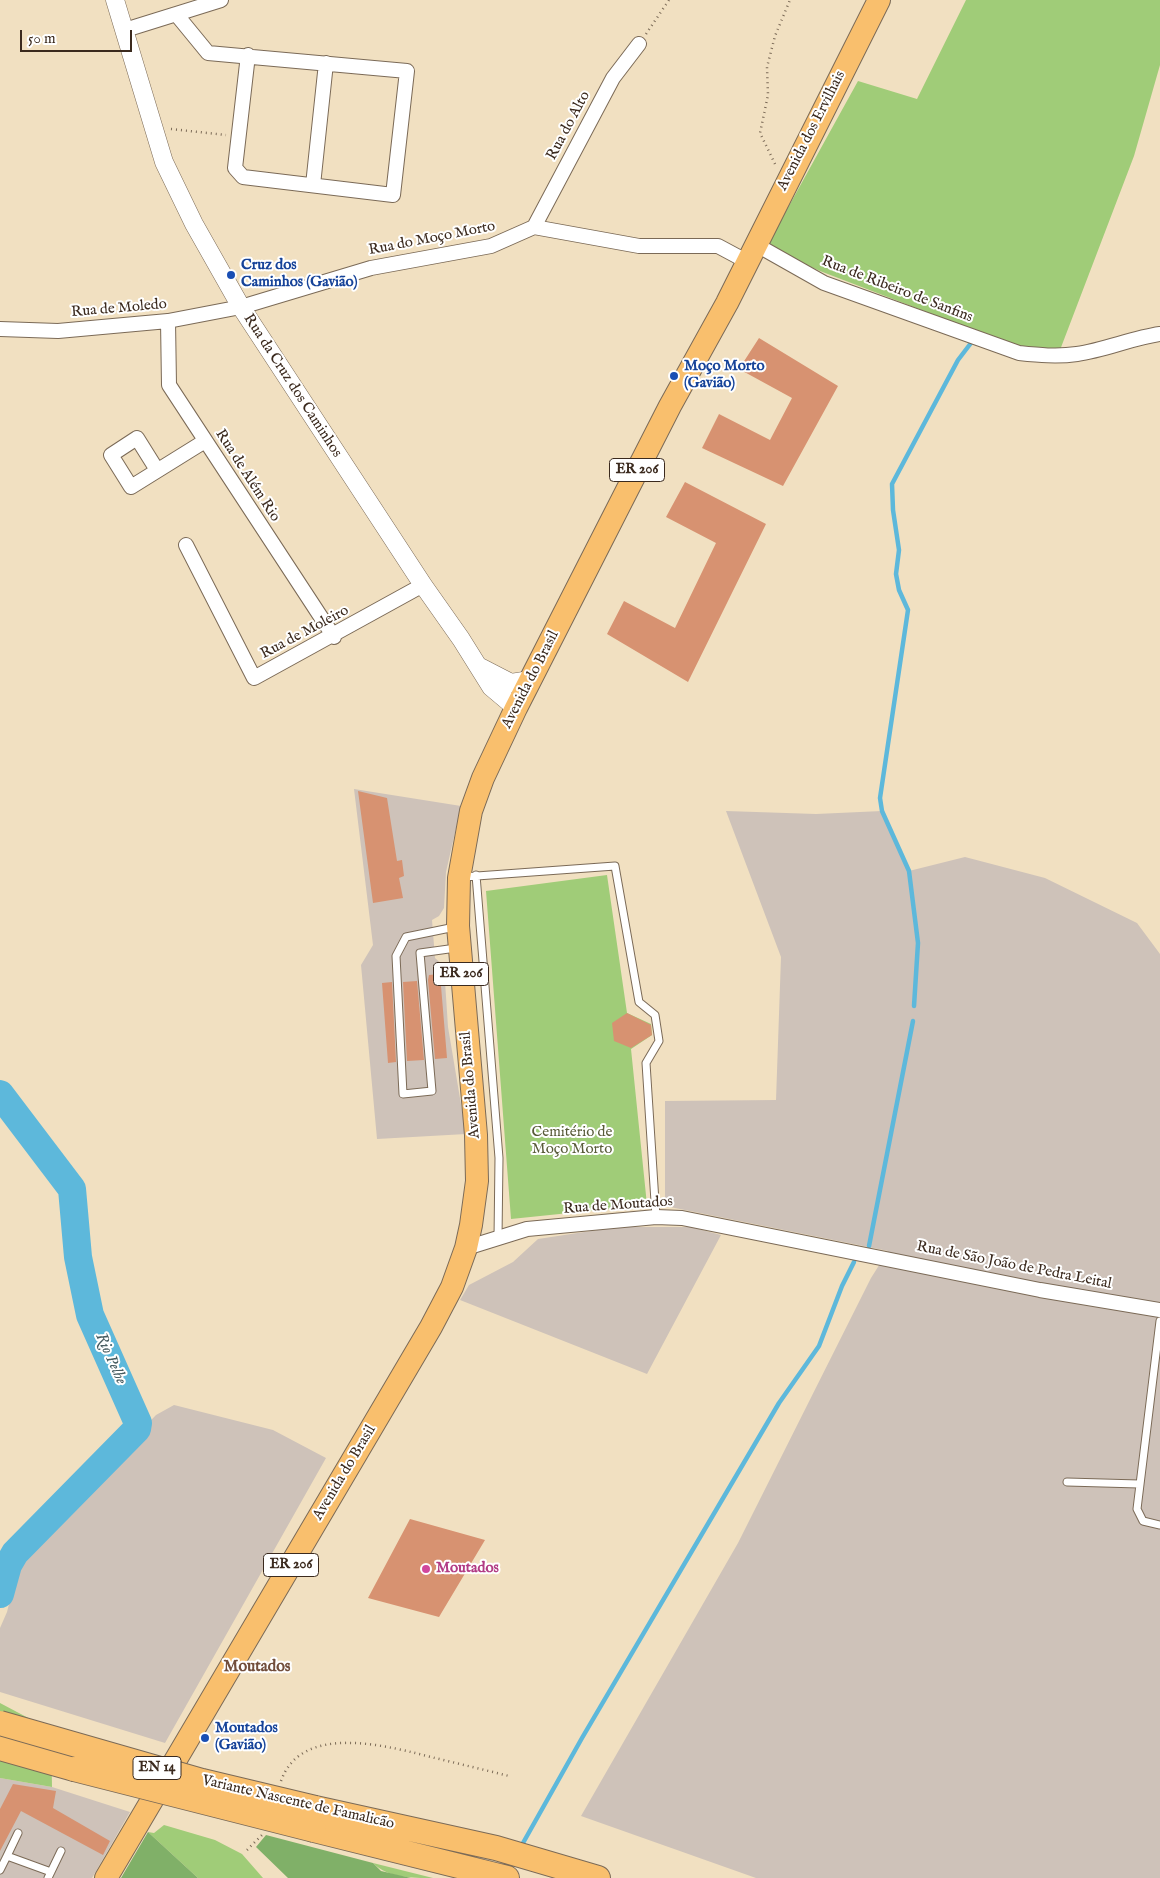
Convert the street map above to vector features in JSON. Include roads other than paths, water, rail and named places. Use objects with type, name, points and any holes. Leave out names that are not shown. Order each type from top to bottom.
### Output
[{"type":"highway","name":"Variante Nascente de Famalicão","points":[[0,1723],[202,1781],[315,1819],[506,1878]]},
{"type":"highway","name":"Variante Nascente de Famalicão","points":[[0,1748],[74,1770],[315,1819],[496,1848],[598,1878]]},
{"type":"highway","points":[[0,1759],[74,1770]]},
{"type":"main road","name":"Avenida dos Ervilhais","points":[[750,253],[879,0]]},
{"type":"main road","name":"Avenida do Brasil","points":[[106,1878],[431,1327],[452,1287],[466,1248],[477,1181],[476,1135],[458,937],[468,876],[471,811],[483,778],[530,680],[683,379],[727,303],[750,253]]},
{"type":"street","name":"Rua da Cruz dos Caminhos","points":[[115,0],[153,127],[173,183],[241,307],[423,586],[479,666],[491,687],[516,708]]},
{"type":"street","points":[[125,30],[221,0]]},
{"type":"street","points":[[176,14],[208,52],[248,55],[407,70],[393,195],[243,177],[235,168],[237,136],[248,55]]},
{"type":"street","name":"Rua do Alto","points":[[534,227],[613,78],[640,44]]},
{"type":"street","points":[[313,185],[326,63]]},
{"type":"street","points":[[534,227],[639,246],[718,246],[750,253]]},
{"type":"street","name":"Rua do Moço Morto","points":[[241,307],[371,268],[491,246],[534,227]]},
{"type":"street","name":"Rua de Ribeiro de Sanfins","points":[[750,253],[824,283],[1019,353],[1046,356],[1077,354],[1137,337],[1160,334]]},
{"type":"street","name":"Rua de Moledo","points":[[0,329],[58,331],[168,321],[241,307]]},
{"type":"street","name":"Rua de Além Rio","points":[[168,321],[170,385],[334,637]]},
{"type":"street","points":[[157,470],[205,441]]},
{"type":"street","name":"Rua de Moleiro","points":[[186,545],[254,678],[334,637],[423,586]]},
{"type":"street","name":"Rua da Cruz dos Caminhos","points":[[479,666],[512,683],[530,680]]},
{"type":"street","name":"Rua de Moutados","points":[[466,1248],[527,1230],[656,1217],[682,1218],[862,1253]]},
{"type":"street","name":"Rua de São João de Pedra Leital","points":[[862,1253],[1040,1290],[1160,1310]]},
{"type":"lane","points":[[498,1238],[498,1158],[468,876],[615,866],[639,1002],[655,1015],[659,1041],[646,1063],[656,1217]]},
{"type":"lane","points":[[406,937],[458,937],[420,952],[432,1091],[402,1094],[396,956],[406,937]]},
{"type":"lane","points":[[1160,1321],[1137,1509],[1144,1520],[1160,1526]]},
{"type":"lane","points":[[1068,1482],[1139,1484]]},
{"type":"lane","points":[[0,1870],[18,1833]]},
{"type":"lane","points":[[7,1856],[49,1875],[61,1851]]},
{"type":"waterway","points":[[914,1006],[918,943],[909,871],[882,811],[880,798],[908,610],[899,590],[896,574],[899,550],[893,510],[892,484],[958,360],[971,343]]},
{"type":"waterway","points":[[869,1246],[913,1021]]},
{"type":"waterway","name":"Rio Pelhe","points":[[0,1094],[72,1189],[78,1257],[90,1315],[138,1423],[137,1429],[15,1553],[8,1565],[0,1594]]},
{"type":"waterway","points":[[523,1843],[582,1738],[779,1403],[819,1346],[842,1286],[854,1262]]},
{"type":"place","name":"Cruz dos Caminhos (Gavião)","points":[[231,275]]},
{"type":"place","name":"Moço Morto (Gavião)","points":[[674,376]]},
{"type":"place","name":"Moutados","points":[[426,1569]]},
{"type":"place","name":"Moutados (Gavião)","points":[[205,1738]]},
{"type":"district","name":"Moutados","points":[[257,1668]]},
{"type":"park label","name":"Cemitério de Moço Morto","points":[[572,1142]]}]
